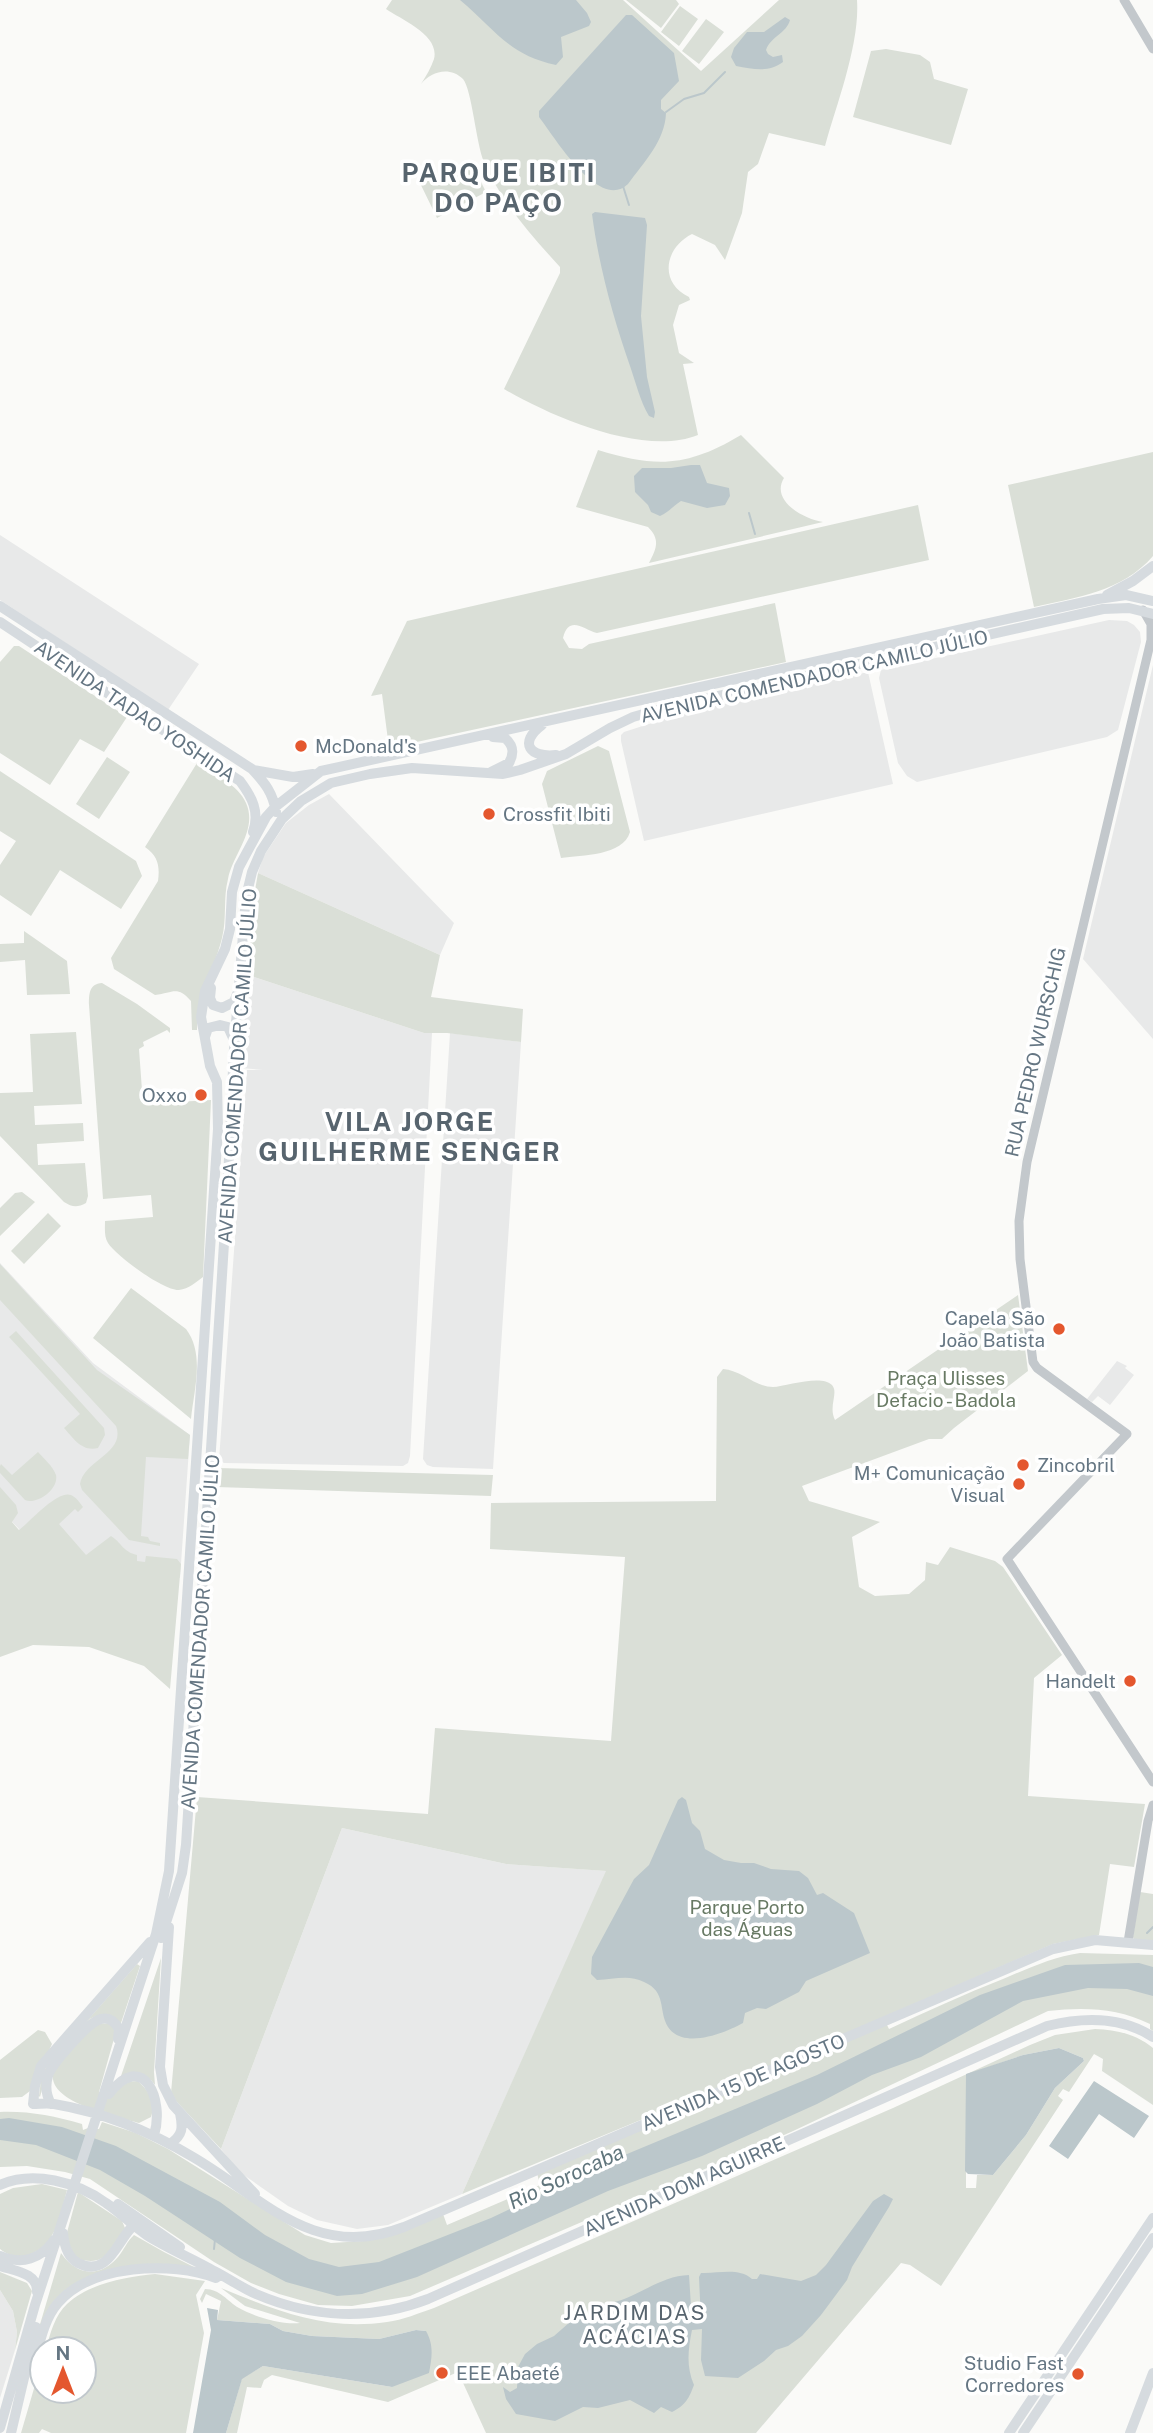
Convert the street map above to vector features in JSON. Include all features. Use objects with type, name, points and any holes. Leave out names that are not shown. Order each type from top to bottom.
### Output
[{"type":"main road","points":[[1098,599],[1133,581],[1153,566]]},
{"type":"main road","name":"AVENIDA COMENDADOR CAMILO JÚLIO","points":[[107,2093],[156,1934],[172,1844],[219,1100],[201,1017],[205,991],[218,965],[230,929],[232,892],[246,852],[266,817],[319,772],[1098,599],[1126,595],[1153,601]]},
{"type":"main road","name":"AVENIDA TADAO YOSHIDA","points":[[0,606],[252,769],[266,783],[275,807]]},
{"type":"main road","name":"AVENIDA COMENDADOR CAMILO JÚLIO","points":[[107,2093],[171,1910],[182,1872],[186,1845],[234,1048],[246,897],[261,851],[277,826],[301,801],[331,783],[412,768],[489,773],[520,770],[541,765],[566,754],[633,717],[661,709],[1103,609],[1118,607],[1148,612]]},
{"type":"main road","name":"AVENIDA TADAO YOSHIDA","points":[[0,622],[240,781],[254,803],[255,813],[254,829],[246,852]]},
{"type":"main road","points":[[547,721],[535,730],[530,738],[533,752],[546,756],[566,754]]},
{"type":"main road","points":[[461,741],[498,736],[509,742],[513,751],[509,762],[489,773]]},
{"type":"main road","name":"AVENIDA TADAO YOSHIDA","points":[[252,769],[293,777],[319,772]]},
{"type":"main road","points":[[250,881],[253,861],[275,818],[275,807]]},
{"type":"main road","points":[[218,965],[209,998],[213,1004],[222,1008],[229,1006],[234,1002],[239,985]]},
{"type":"main road","points":[[205,1043],[208,1028],[220,1025],[228,1027],[232,1032],[234,1048]]},
{"type":"main road","points":[[171,1910],[160,2076],[167,2095],[180,2113],[265,2205]]},
{"type":"main road","name":"AVENIDA COMENDADOR CAMILO JÚLIO","points":[[35,2104],[35,2085],[41,2066],[156,1934]]},
{"type":"main road","name":"AVENIDA 15 DE AGOSTO","points":[[35,2104],[49,2098],[138,2129],[194,2157],[301,2226],[326,2235],[366,2237],[389,2233],[1053,1949],[1089,1941],[1153,1945]]},
{"type":"main road","points":[[49,2098],[48,2074],[53,2065],[93,2023],[103,2018],[112,2021],[119,2029],[111,2058],[109,2080]]},
{"type":"main road","name":"AVENIDA DOM AGUIRRE","points":[[0,2185],[18,2179],[33,2178],[65,2184],[97,2197],[147,2236],[255,2293],[291,2307],[330,2315],[372,2314],[408,2307],[1047,2026],[1081,2020],[1108,2020],[1153,2037]]},
{"type":"main road","points":[[0,2428],[35,2305],[107,2093],[124,2079],[144,2079],[152,2088],[156,2098],[157,2116],[153,2136]]},
{"type":"main road","points":[[170,2144],[182,2131],[180,2113]]},
{"type":"main road","points":[[138,2129],[157,2116]]},
{"type":"main road","name":"AVENIDA DOM AGUIRRE","points":[[0,2177],[27,2173],[64,2178],[82,2184],[104,2195],[212,2269]]},
{"type":"main road","points":[[1009,2433],[1153,2218]]},
{"type":"main road","points":[[61,2232],[67,2252],[79,2263],[86,2265],[106,2262],[125,2237],[130,2222],[167,2237]]},
{"type":"main road","points":[[0,2256],[15,2260],[34,2258],[61,2232]]},
{"type":"main road","points":[[12,2433],[32,2340],[61,2232]]},
{"type":"main road","points":[[1023,2433],[1153,2238]]},
{"type":"main road","points":[[0,2266],[35,2280],[35,2305]]},
{"type":"main road","points":[[12,2433],[48,2319],[57,2304],[83,2283],[138,2268],[158,2267],[197,2272],[255,2293]]},
{"type":"main road","points":[[1130,2433],[1153,2373]]},
{"type":"street","points":[[1124,0],[1153,48]]},
{"type":"street","name":"RUA PEDRO WURSCHIG","points":[[1148,612],[1152,638],[1027,1162],[1019,1221],[1020,1259],[1033,1362],[1037,1368],[1127,1434],[1007,1559],[1153,1782]]},
{"type":"street","points":[[1128,1942],[1153,1805]]},
{"type":"shaded area","points":[[460,0],[576,0],[591,22],[589,26],[561,37],[563,57],[556,65],[540,61],[514,48]]},
{"type":"shaded area","points":[[626,15],[632,15],[674,53],[679,81],[661,100],[661,109],[666,113],[658,142],[628,184],[616,190],[604,188],[578,168],[539,117],[539,111]]},
{"type":"shaded area","points":[[785,17],[790,20],[788,25],[771,41],[766,50],[773,57],[782,55],[783,62],[766,69],[736,66],[731,57],[734,48],[747,32],[764,32]]},
{"type":"shaded area","points":[[595,212],[645,218],[647,225],[641,316],[654,418],[649,416],[641,398],[612,310],[595,234],[592,214]]},
{"type":"shaded area","points":[[700,465],[707,483],[729,488],[730,496],[725,505],[707,508],[681,501],[660,516],[651,512],[635,492],[634,476],[642,468]]},
{"type":"shaded area","points":[[0,535],[199,664],[168,710],[0,600]]},
{"type":"shaded area","points":[[1109,620],[1127,621],[1134,625],[1140,632],[1141,642],[1118,730],[1107,737],[917,782],[907,776],[898,763],[879,678],[881,670]]},
{"type":"shaded area","points":[[1153,665],[1153,1039],[1083,959]]},
{"type":"shaded area","points":[[868,672],[893,784],[644,841],[621,741],[624,732],[680,714]]},
{"type":"shaded area","points":[[329,794],[454,923],[440,955],[258,873],[263,857],[286,823]]},
{"type":"shaded area","points":[[248,975],[424,1033],[432,1033],[410,1456],[408,1463],[403,1466],[224,1463],[219,1460],[247,1070],[263,1070],[241,1068]]},
{"type":"shaded area","points":[[450,1033],[521,1042],[493,1469],[433,1467],[427,1465],[423,1459]]},
{"type":"shaded area","points":[[0,1263],[93,1363],[190,1435],[180,1578],[37,1548],[0,1509]]},
{"type":"shaded area","points":[[1117,1361],[1127,1366],[1125,1368],[1134,1375],[1110,1405],[1098,1396],[1092,1402],[1087,1399]]},
{"type":"shaded area","points":[[682,1797],[686,1800],[692,1823],[700,1831],[705,1849],[724,1860],[799,1871],[808,1878],[817,1895],[823,1893],[854,1913],[870,1953],[806,1981],[799,1992],[766,2009],[757,2008],[745,2013],[743,2023],[735,2027],[715,2035],[694,2038],[675,2034],[668,2027],[659,1996],[651,1986],[632,1978],[597,1980],[591,1974],[592,1957],[634,1879],[649,1865],[678,1800]]},
{"type":"shaded area","points":[[342,1828],[506,1864],[607,1871],[462,2194],[388,2225],[357,2229],[317,2220],[288,2206],[238,2171],[221,2149]]},
{"type":"shaded area","name":"Rio Sorocaba","points":[[1139,1963],[1153,1967],[1153,1996],[1127,1989],[1088,1988],[1023,2001],[921,2057],[872,2075],[817,2104],[702,2156],[608,2191],[417,2277],[362,2294],[337,2296],[286,2282],[240,2258],[100,2170],[36,2145],[0,2140],[0,2119],[9,2118],[62,2127],[116,2146],[220,2202],[265,2235],[309,2259],[339,2267],[379,2262],[491,2218],[615,2159],[817,2075],[980,1995],[1065,1965]]},
{"type":"shaded area","points":[[1059,2048],[1083,2058],[1084,2061],[1055,2088],[1026,2135],[993,2175],[968,2174],[965,2171],[966,2074],[1023,2055]]},
{"type":"shaded area","points":[[1094,2081],[1149,2116],[1134,2138],[1099,2114],[1068,2159],[1049,2146]]},
{"type":"shaded area","points":[[884,2194],[893,2199],[889,2207],[852,2267],[847,2280],[821,2315],[802,2336],[788,2346],[776,2350],[738,2378],[705,2376],[701,2360],[702,2329],[692,2330],[688,2358],[694,2385],[686,2401],[672,2412],[661,2407],[654,2413],[630,2400],[598,2408],[583,2407],[555,2421],[516,2414],[506,2399],[503,2387],[510,2392],[517,2388],[518,2367],[525,2354],[537,2344],[554,2336],[570,2322],[595,2312],[601,2304],[624,2299],[677,2276],[689,2275],[692,2322],[701,2322],[701,2273],[734,2272],[752,2279],[757,2279],[760,2274],[801,2281],[816,2275],[873,2201]]},
{"type":"shaded area","points":[[0,2290],[13,2311],[17,2332],[15,2350],[0,2398]]},
{"type":"shaded area","points":[[207,2308],[218,2310],[217,2320],[270,2324],[283,2331],[312,2336],[379,2339],[416,2330],[426,2331],[432,2351],[429,2373],[392,2387],[263,2366],[242,2379],[226,2433],[193,2433],[211,2330]]},
{"type":"green space","points":[[392,0],[623,0],[701,71],[779,0],[857,0],[851,54],[825,146],[769,133],[758,164],[748,172],[742,213],[725,260],[715,245],[692,234],[683,240],[671,256],[669,275],[679,291],[690,300],[679,305],[673,325],[679,353],[694,363],[683,364],[698,435],[676,440],[652,441],[599,431],[547,411],[504,389],[560,273],[560,267],[517,218],[491,177],[481,153],[469,94],[463,79],[447,71],[435,73],[421,84],[433,62],[434,50],[426,36],[418,29],[386,9]]},
{"type":"green space","points":[[626,0],[676,0],[679,4],[661,28]]},
{"type":"green space","points":[[680,6],[698,19],[679,46],[661,32]]},
{"type":"green space","points":[[706,19],[724,32],[699,64],[682,51]]},
{"type":"green space","points":[[886,49],[920,55],[930,62],[934,79],[968,89],[951,145],[853,117],[871,51]]},
{"type":"green space","points":[[471,162],[486,192],[437,218],[419,181]]},
{"type":"green space","points":[[741,435],[784,478],[782,494],[791,508],[823,522],[649,563],[656,540],[648,527],[576,507],[598,450],[638,460],[671,461],[688,459],[722,446]]},
{"type":"green space","points":[[1153,452],[1153,556],[1141,568],[1113,585],[1082,596],[1034,607],[1008,485]]},
{"type":"green space","points":[[918,505],[929,560],[597,633],[573,625],[563,638],[569,648],[582,649],[589,644],[775,603],[786,662],[389,748],[382,694],[371,696],[407,621]]},
{"type":"green space","points":[[14,646],[19,646],[127,717],[104,752],[80,739],[50,785],[0,753],[0,662]]},
{"type":"green space","points":[[598,746],[609,751],[630,832],[626,840],[611,850],[561,858],[542,784],[547,771]]},
{"type":"green space","points":[[107,757],[130,772],[99,819],[76,804]]},
{"type":"green space","points":[[197,763],[237,790],[246,803],[249,823],[228,879],[222,938],[203,993],[197,1030],[192,1030],[191,1001],[186,996],[174,991],[155,995],[114,969],[111,958],[158,881],[157,862],[145,847]]},
{"type":"green space","points":[[0,771],[136,861],[142,876],[121,909],[60,870],[31,916],[0,895],[0,865],[16,841],[0,831]]},
{"type":"green space","points":[[258,873],[440,955],[431,997],[523,1009],[521,1042],[447,1033],[424,1033],[248,975],[253,902]]},
{"type":"green space","points":[[24,931],[67,961],[70,994],[27,995],[25,960],[0,962],[0,944],[24,943]]},
{"type":"green space","points":[[102,983],[170,1028],[170,1033],[167,1030],[143,1042],[144,1046],[139,1049],[143,1104],[211,1100],[203,1277],[183,1289],[172,1289],[141,1272],[120,1256],[106,1238],[105,1221],[153,1217],[151,1195],[103,1199],[89,1005],[92,987]]},
{"type":"green space","points":[[76,1032],[82,1104],[34,1106],[35,1125],[83,1123],[84,1141],[37,1144],[38,1165],[85,1163],[88,1196],[86,1203],[80,1206],[64,1202],[0,1136],[0,1093],[33,1092],[30,1034]]},
{"type":"green space","points":[[22,1192],[35,1202],[0,1236],[0,1208],[15,1193]]},
{"type":"green space","points":[[48,1213],[61,1226],[24,1264],[11,1251]]},
{"type":"green space","points":[[0,1264],[97,1370],[190,1435],[188,1459],[146,1457],[141,1536],[160,1543],[160,1546],[129,1540],[82,1490],[80,1484],[83,1476],[115,1443],[116,1426],[0,1300]]},
{"type":"green space","points":[[131,1288],[186,1329],[192,1339],[197,1372],[191,1419],[93,1338]]},
{"type":"green space","points":[[1018,1295],[1028,1371],[942,1439],[929,1439],[802,1486],[809,1501],[880,1522],[852,1537],[859,1587],[875,1596],[909,1594],[925,1580],[926,1562],[938,1565],[950,1547],[995,1561],[1003,1567],[1062,1655],[1034,1678],[1028,1796],[1145,1804],[1134,1867],[1110,1864],[1099,1935],[1053,1944],[761,2070],[462,2194],[606,1871],[506,1864],[342,1828],[221,2149],[171,2093],[197,1797],[428,1814],[435,1728],[611,1741],[625,1557],[490,1549],[491,1503],[716,1501],[717,1377],[723,1369],[773,1387],[812,1381],[827,1382],[834,1388],[835,1420]]},
{"type":"green space","points":[[16,1331],[104,1428],[105,1435],[98,1448],[83,1446],[64,1428],[80,1414],[9,1337]]},
{"type":"green space","points":[[38,1452],[53,1468],[56,1480],[46,1495],[35,1500],[25,1500],[0,1473],[0,1466],[1,1464],[12,1475]]},
{"type":"green space","points":[[217,1468],[493,1475],[491,1496],[216,1487]]},
{"type":"green space","points":[[0,1487],[16,1505],[18,1513],[12,1522],[19,1530],[59,1497],[71,1495],[83,1507],[78,1512],[75,1509],[59,1524],[86,1555],[111,1536],[128,1552],[137,1555],[137,1561],[145,1562],[146,1556],[177,1559],[181,1564],[170,1689],[144,1666],[89,1647],[33,1645],[0,1657]]},
{"type":"green space","points":[[1140,1892],[1153,1894],[1153,1943],[1135,1941],[1133,1937]]},
{"type":"green space","points":[[1080,1953],[1153,1955],[1153,2031],[1150,2024],[1113,2012],[1088,2009],[1048,2011],[791,2132],[410,2296],[352,2306],[318,2305],[279,2294],[251,2283],[214,2262],[90,2179],[27,2166],[0,2167],[0,2112],[51,2116],[82,2124],[83,2130],[99,2129],[102,2122],[136,2133],[168,2149],[305,2235],[331,2243],[363,2241],[443,2214],[447,2225],[540,2185],[537,2173],[886,2023],[889,2029],[1032,1967]]},
{"type":"green space","points":[[161,1958],[155,2085],[151,2080],[121,2076]]},
{"type":"green space","points":[[137,1964],[140,1966],[120,2026],[103,2015],[90,2019],[50,2063]]},
{"type":"green space","points":[[100,2023],[110,2024],[115,2029],[115,2035],[99,2092],[110,2096],[122,2082],[138,2081],[148,2093],[153,2106],[151,2117],[139,2123],[99,2112],[69,2099],[58,2090],[53,2080],[55,2069],[72,2047]]},
{"type":"green space","points":[[1095,2029],[1119,2032],[1147,2043],[1153,2048],[1153,2105],[1102,2071],[1103,2059],[1094,2054],[1069,2092],[1063,2089],[1058,2096],[1063,2100],[941,2286],[910,2265],[901,2263],[756,2433],[486,2433],[458,2372],[388,2402],[272,2375],[264,2380],[261,2388],[247,2387],[237,2433],[226,2433],[242,2378],[263,2366],[392,2387],[426,2331],[416,2330],[379,2339],[312,2336],[283,2331],[270,2324],[217,2320],[221,2301],[206,2294],[202,2303],[200,2299],[205,2289],[219,2293],[239,2308],[253,2314],[285,2323],[300,2323],[245,2306],[221,2288],[282,2311],[322,2321],[364,2324],[405,2318],[434,2308],[1055,2035]],"holes":[[[1059,2048],[1083,2058],[1084,2061],[1055,2088],[1026,2135],[993,2175],[977,2175],[976,2188],[966,2188],[966,2075],[1023,2055]]]},
{"type":"green space","points":[[38,2030],[45,2032],[52,2044],[30,2091],[22,2097],[0,2098],[0,2060]]},
{"type":"green space","points":[[49,2064],[40,2097],[42,2072]]},
{"type":"green space","points":[[42,2184],[67,2190],[54,2232],[41,2248],[28,2255],[14,2256],[0,2249],[0,2194],[13,2188]]},
{"type":"green space","points":[[78,2192],[122,2221],[125,2228],[111,2250],[94,2261],[75,2258],[66,2236]]},
{"type":"green space","points":[[134,2235],[206,2273],[149,2264],[72,2286],[43,2335],[37,2335],[61,2253],[81,2270],[96,2271],[111,2264]]},
{"type":"green space","points":[[0,2272],[27,2283],[32,2291],[15,2350],[17,2332],[13,2311],[0,2290]]},
{"type":"green space","points":[[155,2274],[205,2281],[196,2295],[204,2333],[186,2433],[51,2433],[42,2429],[39,2433],[21,2433],[29,2405],[98,2405],[98,2335],[51,2335],[59,2314],[67,2304],[86,2291],[121,2279]]},
{"type":"waterway","points":[[666,112],[684,99],[704,93],[725,72]]},
{"type":"waterway","points":[[623,186],[629,205]]},
{"type":"waterway","points":[[749,513],[755,534]]},
{"type":"waterway","points":[[1147,1933],[1153,1927]]},
{"type":"waterway","points":[[214,2249],[215,2239]]},
{"type":"place","name":"McDonald's","points":[[301,746]]},
{"type":"place","name":"Crossfit Ibiti","points":[[489,814]]},
{"type":"place","name":"Oxxo","points":[[201,1095]]},
{"type":"place","name":"Capela São João Batista","points":[[1059,1329]]},
{"type":"place","name":"Zincobril","points":[[1023,1465]]},
{"type":"place","name":"M+ Comunicação Visual","points":[[1019,1484]]},
{"type":"place","name":"Handelt","points":[[1130,1681]]},
{"type":"place","name":"EEE Abaeté","points":[[442,2373]]},
{"type":"place","name":"Studio Fast Corredores","points":[[1078,2374]]},
{"type":"district","name":"PARQUE IBITI DO PAÇO","points":[[499,188]]},
{"type":"district","name":"VILA JORGE GUILHERME SENGER","points":[[410,1137]]},
{"type":"district","name":"JARDIM DAS ACÁCIAS","points":[[635,2325]]},
{"type":"park label","name":"Praça Ulisses Defacio - Badola","points":[[946,1389]]},
{"type":"park label","name":"Parque Porto das Águas","points":[[747,1918]]}]
